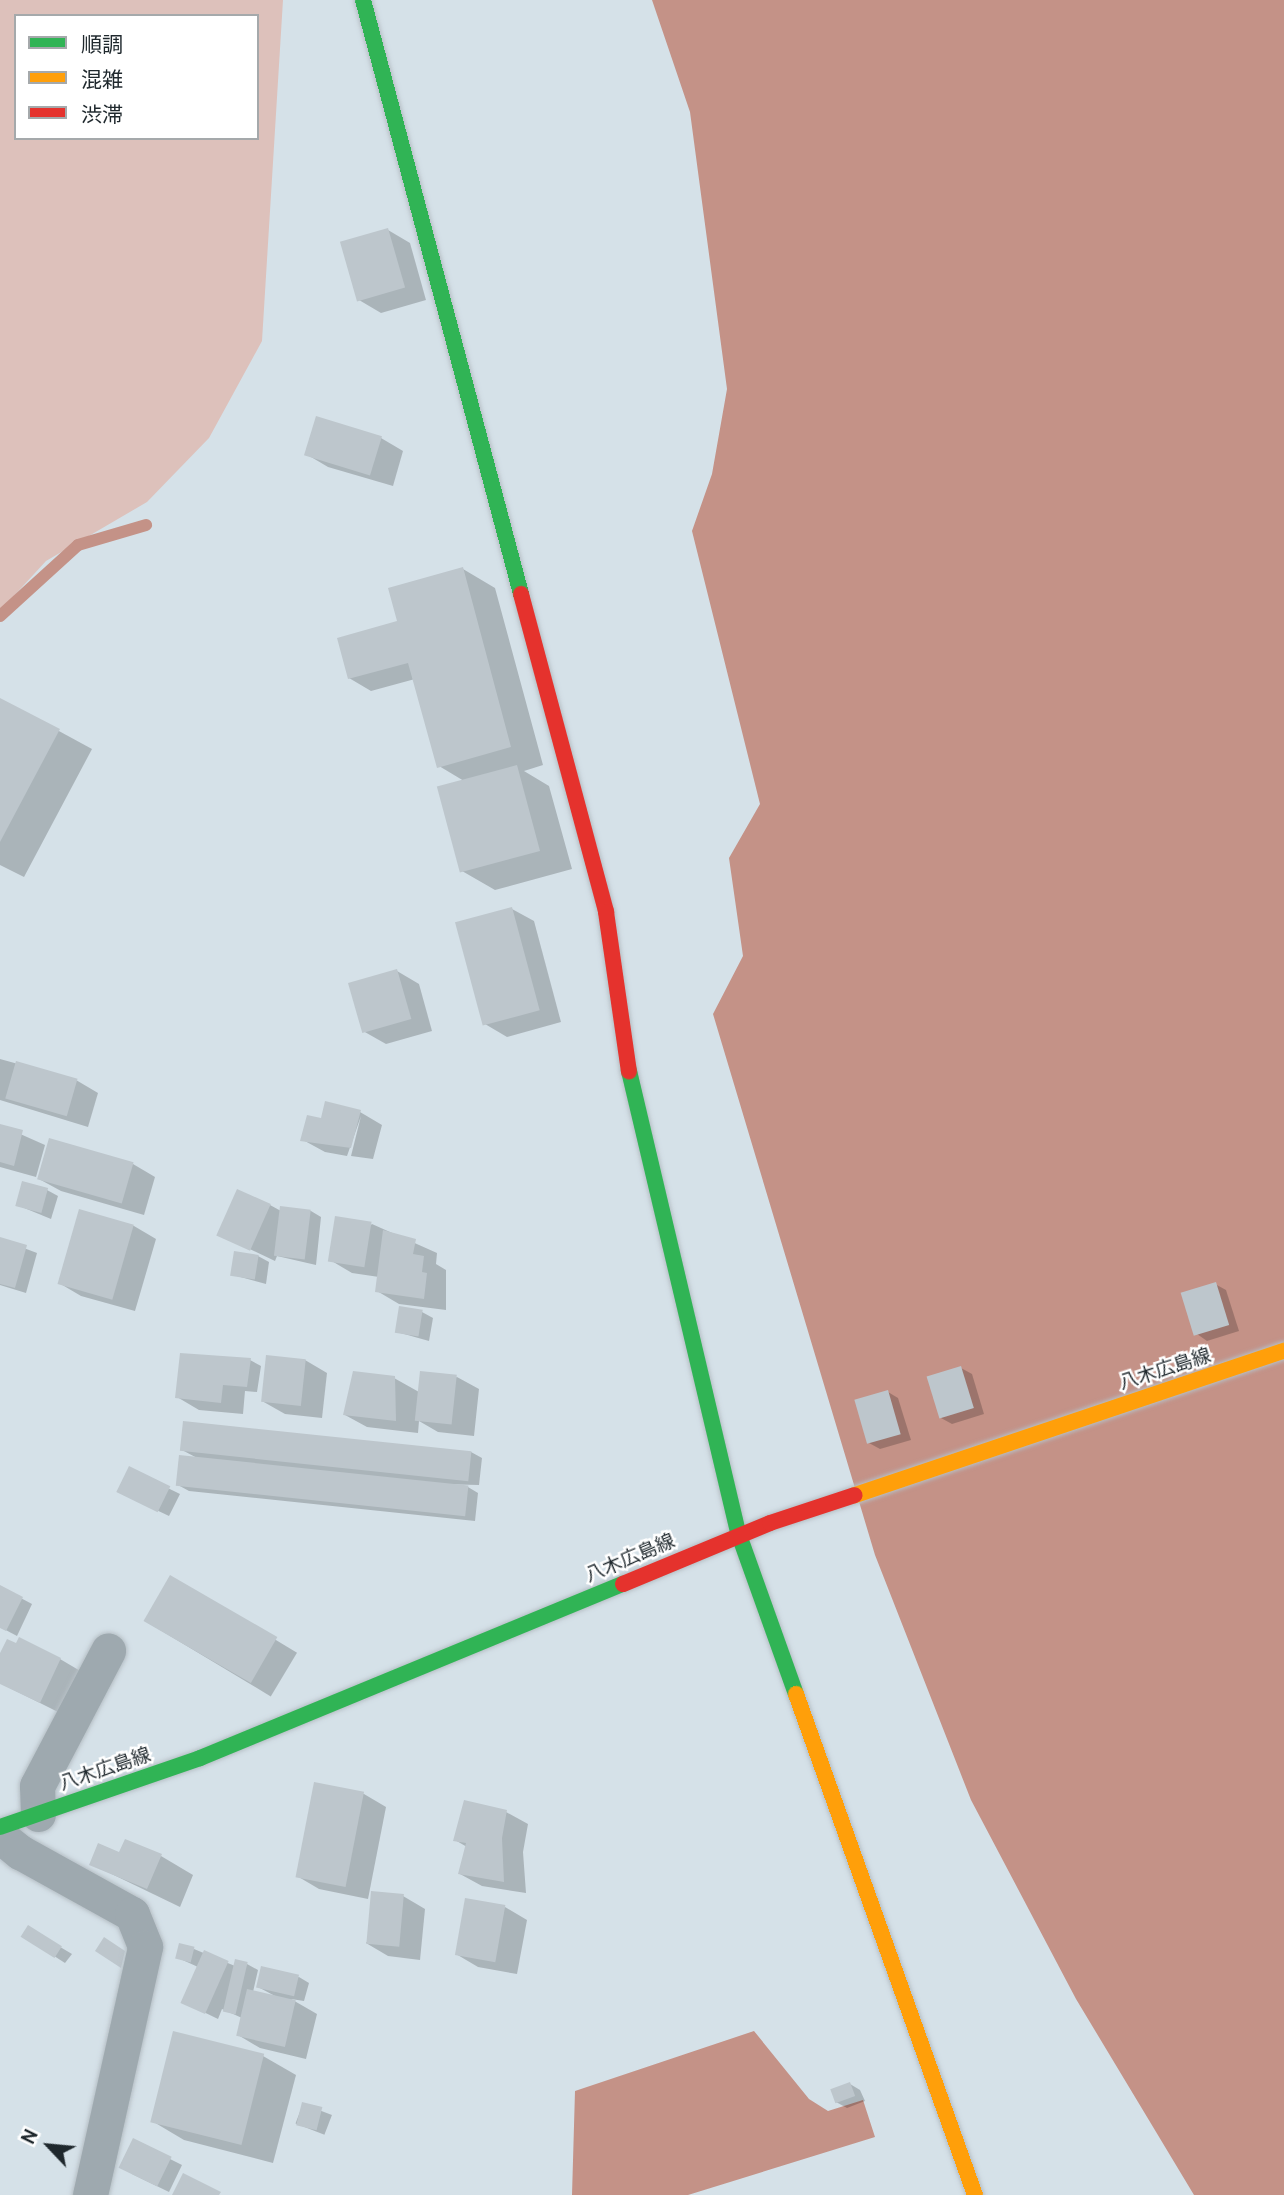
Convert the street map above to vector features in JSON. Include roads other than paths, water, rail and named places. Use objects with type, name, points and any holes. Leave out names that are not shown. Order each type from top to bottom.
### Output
[{"type":"street","points":[[363,0],[599,886],[631,1084],[739,1535],[975,2195]]},
{"type":"street","name":"八木広島線","points":[[0,1827],[200,1758],[739,1535],[1284,1351]]},
{"type":"street","points":[[38,1814],[37,1786],[108,1651]]},
{"type":"street","points":[[0,1836],[20,1852],[132,1914],[145,1947],[90,2195]]},
{"type":"waterway","points":[[0,616],[78,545],[146,525]]}]
